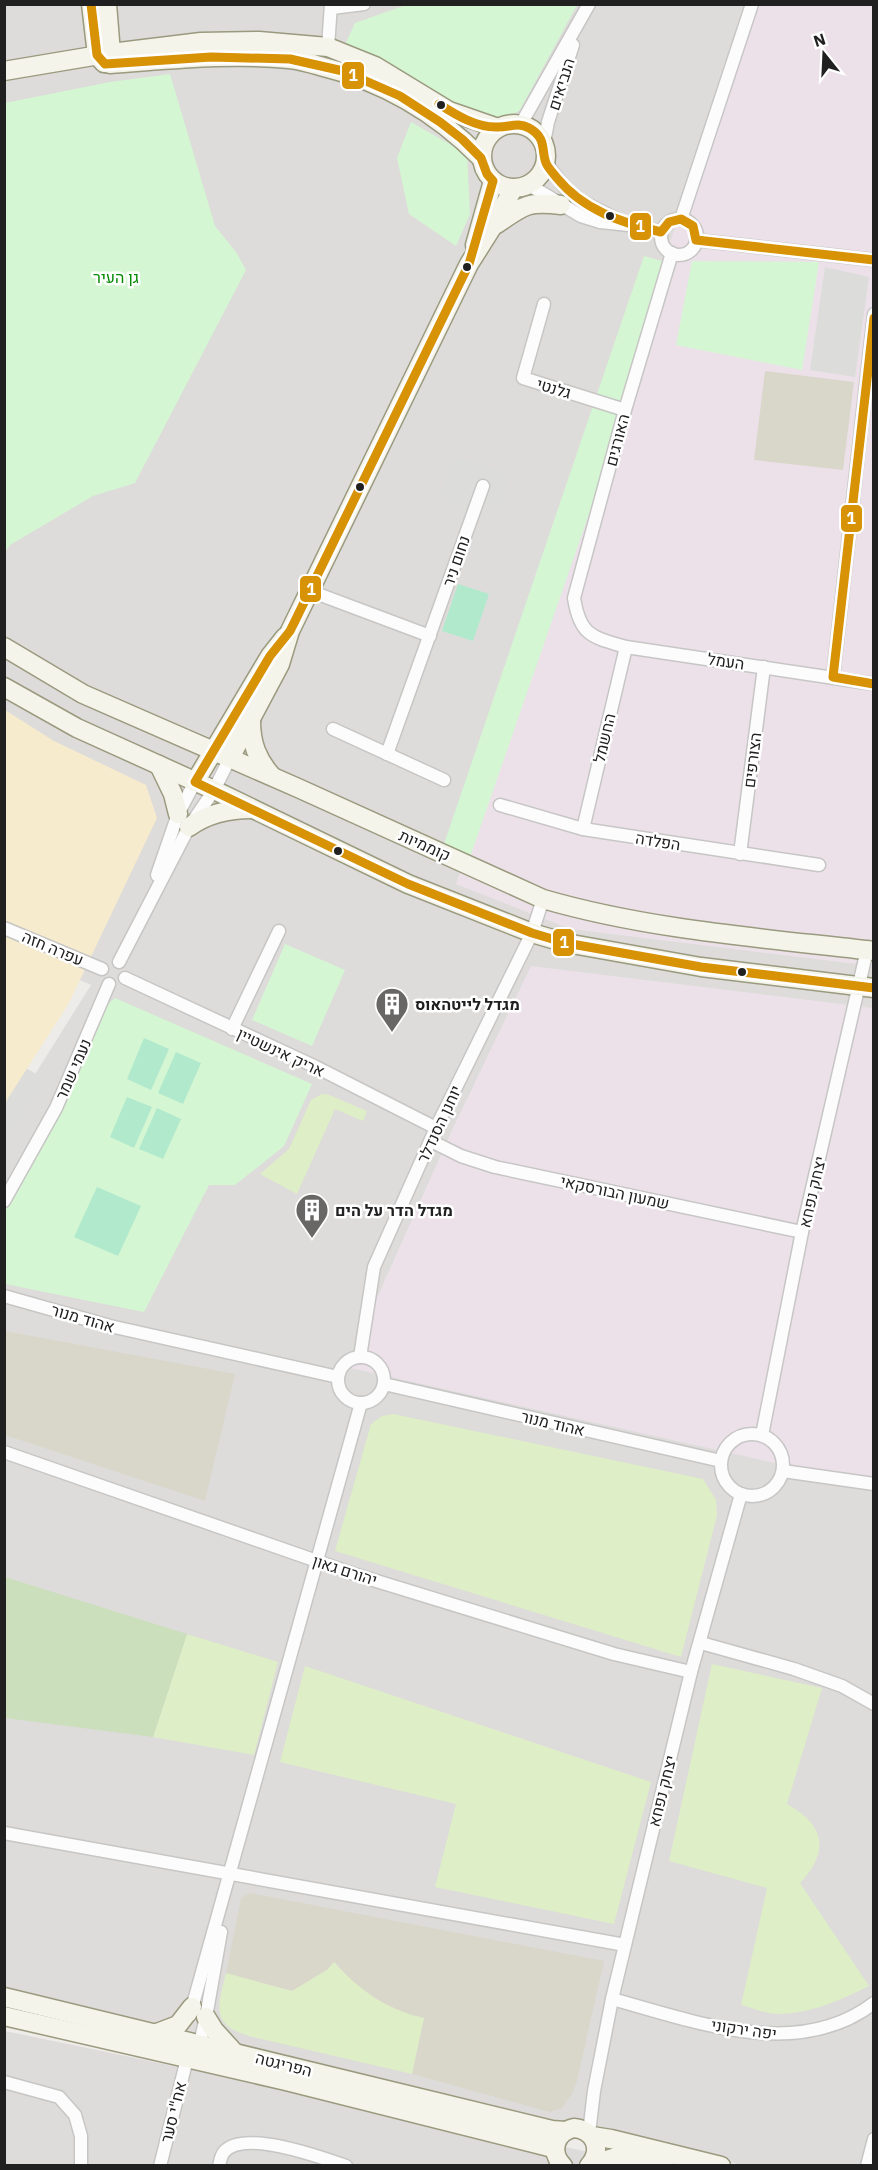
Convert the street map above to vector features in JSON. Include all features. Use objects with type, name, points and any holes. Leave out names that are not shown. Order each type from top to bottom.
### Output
[{"type":"street","points":[[91,4],[126,38],[148,48]]},
{"type":"street","points":[[327,47],[332,6],[364,4]]},
{"type":"street","name":"הנביאים","points":[[521,124],[589,4]]},
{"type":"street","points":[[681,219],[752,4]]},
{"type":"street","points":[[103,17],[105,57]]},
{"type":"street","points":[[67,60],[83,45],[103,17]]},
{"type":"street","name":"הנביאים","points":[[544,143],[548,122],[579,24]]},
{"type":"street","points":[[4,83],[148,48],[201,42],[259,41],[327,47],[375,66],[449,111],[498,128]]},
{"type":"street","points":[[4,71],[67,60],[105,57],[211,57],[290,59],[343,71],[400,96],[455,133],[481,158],[487,174],[493,181],[502,186],[521,187],[581,216],[600,222],[661,232]]},
{"type":"street","points":[[183,821],[214,790],[251,722],[280,664],[290,631],[470,264],[493,226],[521,187],[537,179],[546,163],[546,153],[544,143],[530,128],[521,124],[505,125],[498,128],[485,141],[481,158]]},
{"type":"street","points":[[546,163],[566,189],[583,202],[629,225]]},
{"type":"street","points":[[470,264],[493,181]]},
{"type":"street","points":[[493,226],[522,206],[532,203],[561,205]]},
{"type":"street","points":[[681,219],[693,226],[696,240],[687,252],[672,253],[662,242],[661,232],[669,222],[681,219]]},
{"type":"street","points":[[696,240],[873,260]]},
{"type":"street","name":"האורגים","points":[[582,627],[576,613],[574,598],[672,253]]},
{"type":"street","name":"גלנטי","points":[[543,304],[523,378],[626,410]]},
{"type":"street","points":[[833,677],[870,379],[873,314]]},
{"type":"street","name":"נחום ניר","points":[[387,754],[483,486]]},
{"type":"street","points":[[310,591],[430,636]]},
{"type":"street","name":"העמל","points":[[582,627],[598,639],[626,646],[873,684]]},
{"type":"street","points":[[119,962],[144,913],[183,821],[195,782],[270,656],[290,631]]},
{"type":"street","name":"החשמל","points":[[583,829],[626,646]]},
{"type":"street","name":"קוממיות","points":[[4,647],[83,694],[272,776],[543,899],[577,909],[682,927],[870,950]]},
{"type":"street","name":"הצורפים","points":[[740,854],[764,667]]},
{"type":"street","points":[[4,687],[77,728],[214,790],[408,884],[532,933],[566,943],[702,967],[867,988]]},
{"type":"street","points":[[180,736],[208,732],[231,720]]},
{"type":"street","points":[[251,722],[254,746],[272,776]]},
{"type":"street","points":[[333,729],[444,780]]},
{"type":"street","points":[[159,765],[183,821]]},
{"type":"street","name":"הפלדה","points":[[500,805],[583,829],[819,865]]},
{"type":"street","points":[[183,821],[236,809],[253,809]]},
{"type":"street","name":"יוחנן הסנדלר","points":[[360,1356],[374,1268],[436,1128],[532,933],[543,899]]},
{"type":"street","name":"עפרה חזה","points":[[4,928],[102,969]]},
{"type":"street","points":[[232,1029],[279,931]]},
{"type":"street","name":"יצחק נפחא","points":[[762,1435],[802,1232],[867,988],[870,950]]},
{"type":"street","points":[[111,961],[119,962],[126,970],[125,978],[118,984],[110,984],[103,978],[102,969],[111,961]]},
{"type":"street","name":"אריק אינשטיין","points":[[125,978],[316,1067],[436,1128]]},
{"type":"street","name":"נעמי שמר","points":[[4,1200],[33,1152],[73,1072],[110,984]]},
{"type":"street","name":"שמעון הבורסקאי","points":[[431,1141],[495,1167],[802,1232]]},
{"type":"street","name":"נעמי שמר","points":[[4,1185],[33,1152]]},
{"type":"street","name":"אהוד מנור","points":[[4,1296],[110,1326],[338,1377]]},
{"type":"street","points":[[360,1356],[376,1362],[382,1369],[384,1384],[376,1398],[361,1403],[352,1402],[345,1397],[340,1390],[338,1377],[345,1363],[360,1356]]},
{"type":"street","name":"אהוד מנור","points":[[384,1384],[721,1461]]},
{"type":"street","points":[[191,2041],[230,1874],[361,1403]]},
{"type":"street","points":[[762,1435],[780,1450],[784,1460],[783,1471],[779,1481],[763,1494],[752,1496],[741,1494],[731,1488],[724,1479],[721,1461],[731,1442],[740,1436],[762,1435]]},
{"type":"street","name":"יהורם גאון","points":[[4,1452],[318,1562],[614,1654],[692,1672]]},
{"type":"street","points":[[783,1471],[873,1484]]},
{"type":"street","name":"יצחק נפחא","points":[[581,2132],[594,2091],[612,1999],[692,1672],[741,1494]]},
{"type":"street","points":[[701,1642],[794,1669],[842,1686],[873,1704]]},
{"type":"street","points":[[4,1833],[625,1945]]},
{"type":"street","points":[[187,2059],[230,1874]]},
{"type":"street","name":"הפריגטה","points":[[4,1996],[156,2034],[721,2166]]},
{"type":"street","name":"יפה ירקוני","points":[[612,1999],[715,2025],[756,2033],[783,2035],[837,2024],[872,2008]]},
{"type":"street","points":[[156,2034],[178,2025],[199,2012]]},
{"type":"street","points":[[199,2012],[234,2052]]},
{"type":"street","name":"הפריגטה","points":[[4,2016],[297,2084],[549,2147],[558,2160]]},
{"type":"street","name":"אח\"י סער","points":[[160,2166],[187,2059]]},
{"type":"street","points":[[4,2082],[59,2097],[75,2115],[81,2136],[81,2166]]},
{"type":"street","points":[[558,2160],[557,2140],[581,2132],[597,2148],[594,2160],[589,2165]]},
{"type":"street","points":[[867,2166],[873,2139]]},
{"type":"street","points":[[219,2166],[223,2152],[235,2144],[248,2142],[346,2166]]},
{"type":"street","points":[[589,2165],[619,2156],[665,2166]]},
{"type":"shaded area","points":[[5,5],[873,5],[873,2165],[742,2165],[313,2062],[5,1992],[5,1122],[91,985],[5,946]]},
{"type":"shaded area","points":[[753,5],[873,5],[873,966],[570,929],[456,884],[664,259]]},
{"type":"shaded area","points":[[825,267],[869,277],[855,377],[810,370]]},
{"type":"shaded area","points":[[765,371],[854,382],[843,470],[754,460]]},
{"type":"shaded area","points":[[454,457],[510,475],[500,504],[484,500],[480,513],[440,500]]},
{"type":"shaded area","points":[[531,966],[873,1008],[873,1485],[346,1367],[453,1128]]},
{"type":"shaded area","points":[[5,1056],[43,1078],[36,1096],[5,1136]]},
{"type":"shaded area","points":[[5,1331],[235,1374],[205,1501],[5,1435]]},
{"type":"shaded area","points":[[250,1893],[604,1961],[577,2081],[572,2094],[562,2108],[550,2112],[412,2074],[424,2018],[409,2015],[384,2004],[352,1982],[335,1962],[327,1970],[292,1991],[226,1973],[241,1898]]},
{"type":"shaded area","points":[[5,2031],[652,2165],[5,2165]]},
{"type":"green space","points":[[406,5],[577,5],[520,110],[505,119],[494,121],[468,115],[344,47],[355,23]]},
{"type":"green space","name":"גן העיר","points":[[170,74],[215,226],[236,252],[246,270],[135,483],[93,496],[10,545],[5,552],[5,103],[110,82]]},
{"type":"green space","points":[[411,122],[467,154],[470,214],[456,246],[409,214],[397,158]]},
{"type":"green space","points":[[644,256],[673,264],[625,410],[470,857],[444,844]]},
{"type":"green space","points":[[692,261],[819,262],[802,370],[676,345]]},
{"type":"green space","points":[[458,584],[489,594],[473,641],[442,631]]},
{"type":"green space","points":[[285,944],[345,970],[312,1046],[252,1020]]},
{"type":"green space","points":[[115,998],[312,1084],[284,1146],[235,1185],[209,1185],[144,1312],[5,1284],[5,1211],[44,1144],[104,1012]]},
{"type":"green space","points":[[144,1038],[169,1049],[151,1090],[127,1079]]},
{"type":"green space","points":[[176,1052],[201,1063],[183,1104],[158,1093]]},
{"type":"green space","points":[[322,1094],[367,1111],[363,1121],[335,1109],[297,1194],[260,1174],[289,1149],[311,1100]]},
{"type":"green space","points":[[127,1097],[152,1107],[134,1148],[110,1137]]},
{"type":"green space","points":[[157,1108],[181,1119],[163,1159],[139,1149]]},
{"type":"green space","points":[[97,1187],[141,1206],[118,1256],[74,1237]]},
{"type":"green space","points":[[393,1414],[703,1479],[716,1500],[717,1515],[681,1657],[335,1551],[371,1424],[382,1416]]},
{"type":"green space","points":[[5,1577],[187,1634],[153,1737],[5,1718]]},
{"type":"green space","points":[[187,1634],[278,1662],[254,1755],[153,1737]]},
{"type":"green space","points":[[712,1664],[822,1688],[787,1804],[809,1821],[819,1839],[816,1860],[800,1883],[869,1986],[802,2012],[778,2014],[741,2005],[767,1888],[669,1861]]},
{"type":"green space","points":[[305,1666],[651,1782],[614,1924],[435,1887],[456,1804],[280,1762]]},
{"type":"green space","points":[[334,1962],[374,1998],[398,2010],[424,2018],[412,2074],[249,2036],[236,2031],[222,2020],[219,2005],[226,1973],[292,1991],[327,1970]]},
{"type":"sand","points":[[5,710],[54,741],[146,785],[157,818],[69,1003],[5,1103]]},
{"type":"transit line","name":"1","points":[[91,4],[97,55],[105,64],[211,57],[290,59],[343,71],[400,96],[440,122],[481,158],[487,174],[493,181],[469,264],[295,621],[270,656],[195,782],[408,884],[532,933],[566,943],[701,967],[874,988]]},
{"type":"transit line","name":"1","points":[[439,104],[482,125],[490,127],[518,125],[529,128],[539,136],[546,163],[557,178],[579,199],[604,214],[661,232],[669,222],[681,219],[693,226],[696,240],[874,260]]},
{"type":"transit line","name":"1","points":[[874,318],[833,677],[874,684]]},
{"type":"place","name":"מגדל לייטהאוס","points":[[392,1033]]},
{"type":"place","name":"מגדל הדר על הים","points":[[312,1239]]}]
